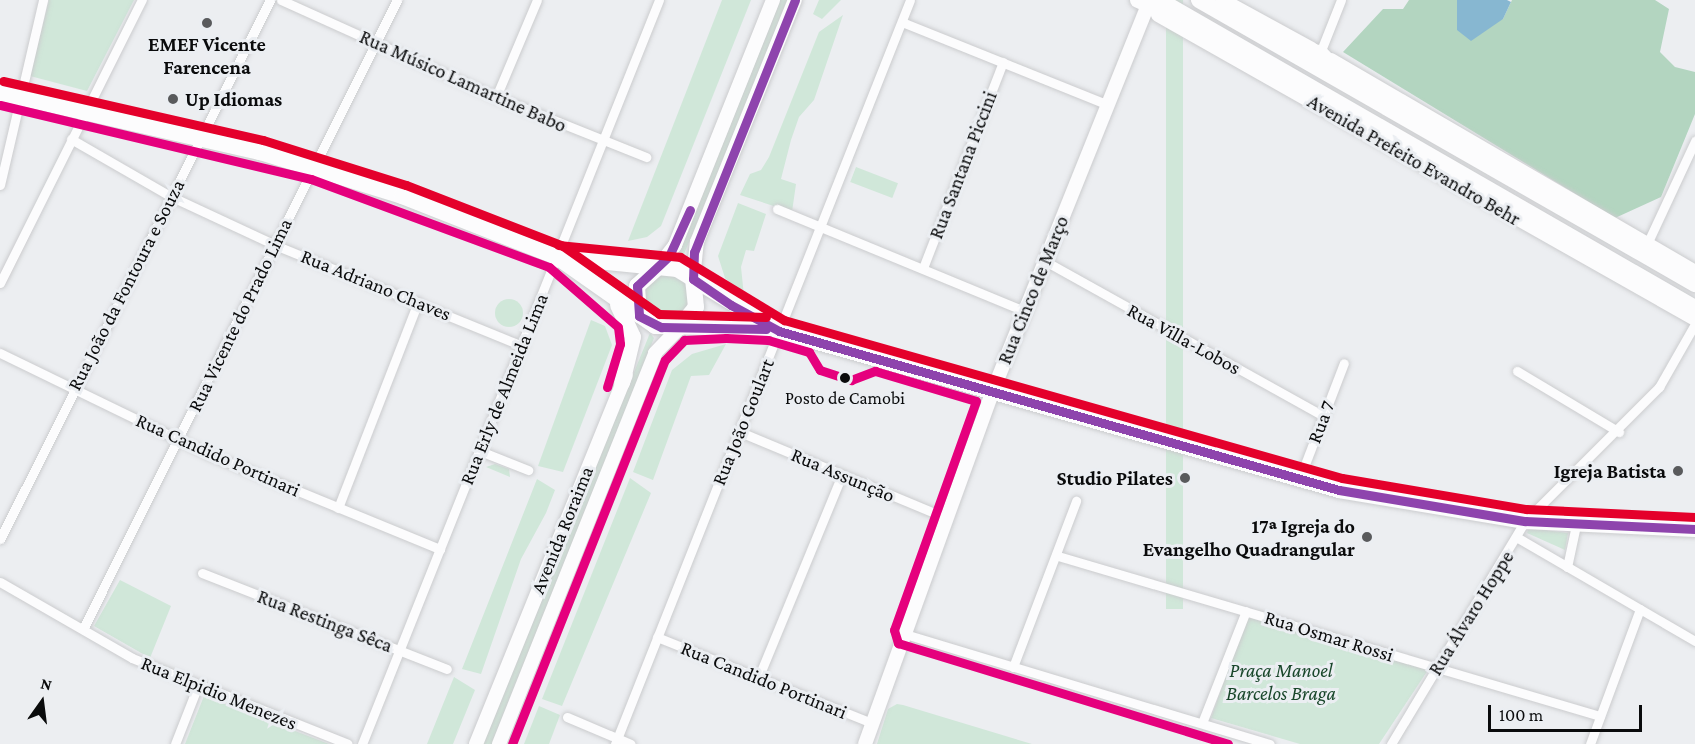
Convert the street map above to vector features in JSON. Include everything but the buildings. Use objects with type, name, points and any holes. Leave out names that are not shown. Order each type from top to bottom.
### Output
[{"type":"highway","name":"Avenida Prefeito Evandro Behr","points":[[1199,0],[1695,284]]},
{"type":"highway","name":"Avenida Prefeito Evandro Behr","points":[[1144,2],[1199,22],[1695,308]]},
{"type":"highway","points":[[1270,42],[1320,53],[1358,92]]},
{"type":"highway","points":[[0,93],[200,137],[314,167],[557,256],[658,267],[693,279],[775,330]]},
{"type":"highway","points":[[557,256],[656,326],[775,330],[1299,480],[1525,521],[1695,529]]},
{"type":"highway","points":[[557,256],[564,267],[610,297],[630,322],[632,345],[622,383]]},
{"type":"highway","points":[[639,316],[637,286],[658,267]]},
{"type":"highway","points":[[679,328],[696,307],[693,279]]},
{"type":"highway","points":[[1647,280],[1695,320]]},
{"type":"main road","points":[[658,267],[675,246],[772,0]]},
{"type":"main road","points":[[693,279],[697,242],[795,0]]},
{"type":"main road","points":[[1222,0],[1320,53],[1695,272]]},
{"type":"main road","name":"Rua Cinco de Março","points":[[865,744],[992,393],[1108,105],[1144,2]]},
{"type":"main road","name":"Avenida Prefeito Evandro Behr","points":[[1144,2],[1695,320]]},
{"type":"main road","name":"Avenida Roraima","points":[[476,744],[639,345],[639,316]]},
{"type":"main road","name":"Avenida Roraima","points":[[498,744],[655,353],[679,328]]},
{"type":"street","points":[[0,185],[43,0]]},
{"type":"street","points":[[0,283],[83,111],[142,0]]},
{"type":"street","name":"Rua João da Fontoura e Souza","points":[[0,539],[270,0]]},
{"type":"street","name":"Rua Músico Lamartine Babo","points":[[281,0],[496,97],[603,142],[646,157]]},
{"type":"street","name":"Rua Vicente do Prado Lima","points":[[83,630],[397,0]]},
{"type":"street","points":[[496,97],[537,0]]},
{"type":"street","name":"Rua Erly de Almeida Lima","points":[[362,744],[659,0]]},
{"type":"street","name":"Rua João Goulart","points":[[616,741],[740,432],[775,330],[821,229],[910,0]]},
{"type":"street","points":[[1320,53],[1341,0]]},
{"type":"street","points":[[902,22],[1108,105]]},
{"type":"street","name":"Rua Santana Piccini","points":[[923,268],[1003,62]]},
{"type":"street","name":"Rua Adriano Chaves","points":[[71,140],[170,196],[275,245],[522,346]]},
{"type":"street","points":[[1647,244],[1695,141]]},
{"type":"street","points":[[777,209],[1025,311]]},
{"type":"street","name":"Rua Villa-Lobos","points":[[1045,261],[1324,416]]},
{"type":"street","points":[[338,508],[418,302]]},
{"type":"street","name":"Rua Álvaro Hoppe","points":[[1391,744],[1518,538],[1525,521],[1619,432],[1659,387],[1695,320]]},
{"type":"street","name":"Rua Candido Portinari","points":[[0,353],[179,439],[338,508],[440,549]]},
{"type":"street","name":"Rua 7","points":[[1299,480],[1344,363]]},
{"type":"street","points":[[1517,371],[1619,432]]},
{"type":"street","name":"Rua Assunção","points":[[740,432],[947,518]]},
{"type":"street","points":[[480,450],[528,470]]},
{"type":"street","points":[[759,676],[843,475]]},
{"type":"street","points":[[1013,667],[1058,556],[1076,501]]},
{"type":"street","points":[[1567,567],[1576,525]]},
{"type":"street","points":[[1518,538],[1695,641]]},
{"type":"street","name":"Rua Osmar Rossi","points":[[1058,556],[1600,716]]},
{"type":"street","name":"Rua Restinga Sêca","points":[[202,573],[447,669]]},
{"type":"street","name":"Rua Elpidio Menezes","points":[[0,582],[83,630],[197,688],[348,744]]},
{"type":"street","points":[[1590,744],[1640,609]]},
{"type":"street","points":[[1202,723],[1245,610]]},
{"type":"street","points":[[905,634],[1270,744]]},
{"type":"street","name":"Rua Candido Portinari","points":[[657,637],[872,723]]},
{"type":"street","points":[[175,744],[197,688]]},
{"type":"street","points":[[567,717],[616,741],[631,744]]},
{"type":"green space","points":[[49,0],[134,0],[87,91],[30,76]]},
{"type":"green space","points":[[722,0],[751,0],[661,226],[647,237],[628,241]]},
{"type":"green space","points":[[780,0],[788,0],[682,259],[679,254]]},
{"type":"green space","points":[[819,0],[841,0],[822,19],[813,14]]},
{"type":"green space","points":[[1166,0],[1183,0],[1183,609],[1166,609]]},
{"type":"green space","points":[[1409,0],[1457,0],[1457,30],[1503,19],[1512,0],[1655,0],[1669,9],[1660,52],[1675,67],[1695,72],[1695,114],[1661,197],[1615,218],[1343,52],[1383,9],[1403,9]]},
{"type":"green space","points":[[843,15],[814,100],[799,117],[791,140],[781,179],[796,184],[792,212],[740,195],[750,174],[761,170],[769,157],[819,32]]},
{"type":"green space","points":[[856,167],[898,183],[892,198],[850,182]]},
{"type":"green space","points":[[738,203],[766,214],[754,251],[746,250],[741,267],[744,296],[725,278],[718,256]]},
{"type":"green space","points":[[666,274],[682,281],[689,297],[682,313],[666,320],[650,313],[643,297],[650,281]]},
{"type":"green space","points":[[509,299],[519,303],[523,313],[519,323],[509,327],[499,323],[495,313],[499,303]]},
{"type":"green space","points":[[591,320],[605,326],[612,345],[563,472],[538,466]]},
{"type":"green space","points":[[650,333],[654,338],[492,744],[483,744]]},
{"type":"green space","points":[[726,344],[709,375],[691,376],[653,480],[633,472],[672,370],[692,354]]},
{"type":"green space","points":[[495,464],[509,469],[510,477],[486,467]]},
{"type":"green space","points":[[630,478],[651,493],[562,706],[542,699]]},
{"type":"green space","points":[[537,479],[555,490],[546,513],[521,559],[481,674],[462,669]]},
{"type":"green space","points":[[1529,528],[1568,533],[1565,550],[1527,533]]},
{"type":"green space","points":[[120,580],[171,606],[150,658],[94,626]]},
{"type":"green space","name":"Praça Manoel Barcelos Braga","points":[[1247,617],[1428,670],[1379,744],[1300,744],[1211,718]]},
{"type":"green space","points":[[454,677],[475,690],[453,744],[427,744]]},
{"type":"green space","points":[[204,696],[329,744],[185,744]]},
{"type":"green space","points":[[897,704],[1032,744],[877,744],[888,709]]},
{"type":"green space","points":[[539,706],[560,715],[549,744],[524,744]]},
{"type":"water","points":[[1457,0],[1507,0],[1511,2],[1503,19],[1471,41],[1457,30]]},
{"type":"transit line","points":[[795,0],[694,252],[693,279],[731,305],[779,331],[1339,490],[1525,521],[1695,529]]},
{"type":"transit line","points":[[3,81],[263,140],[406,185],[563,246],[659,314],[766,317]]},
{"type":"transit line","points":[[0,105],[311,179],[549,267],[618,327],[620,344],[607,387]]},
{"type":"transit line","points":[[690,210],[669,256],[637,286],[639,316],[661,327],[766,329]]},
{"type":"transit line","points":[[558,245],[680,257],[784,320],[1342,478],[1526,509],[1695,517]]},
{"type":"transit line","points":[[512,744],[665,360],[684,340],[726,338],[768,340],[809,352],[820,370],[851,380],[875,371],[976,401],[894,630],[898,643],[1228,744]]},
{"type":"place","name":"EMEF Vicente Farencena","points":[[207,23]]},
{"type":"place","name":"Up Idiomas","points":[[173,99]]},
{"type":"place","name":"Posto de Camobi","points":[[845,378]]},
{"type":"place","name":"Igreja Batista","points":[[1678,471]]},
{"type":"place","name":"Studio Pilates","points":[[1185,478]]},
{"type":"place","name":"17ª Igreja do Evangelho Quadrangular","points":[[1367,537]]}]
